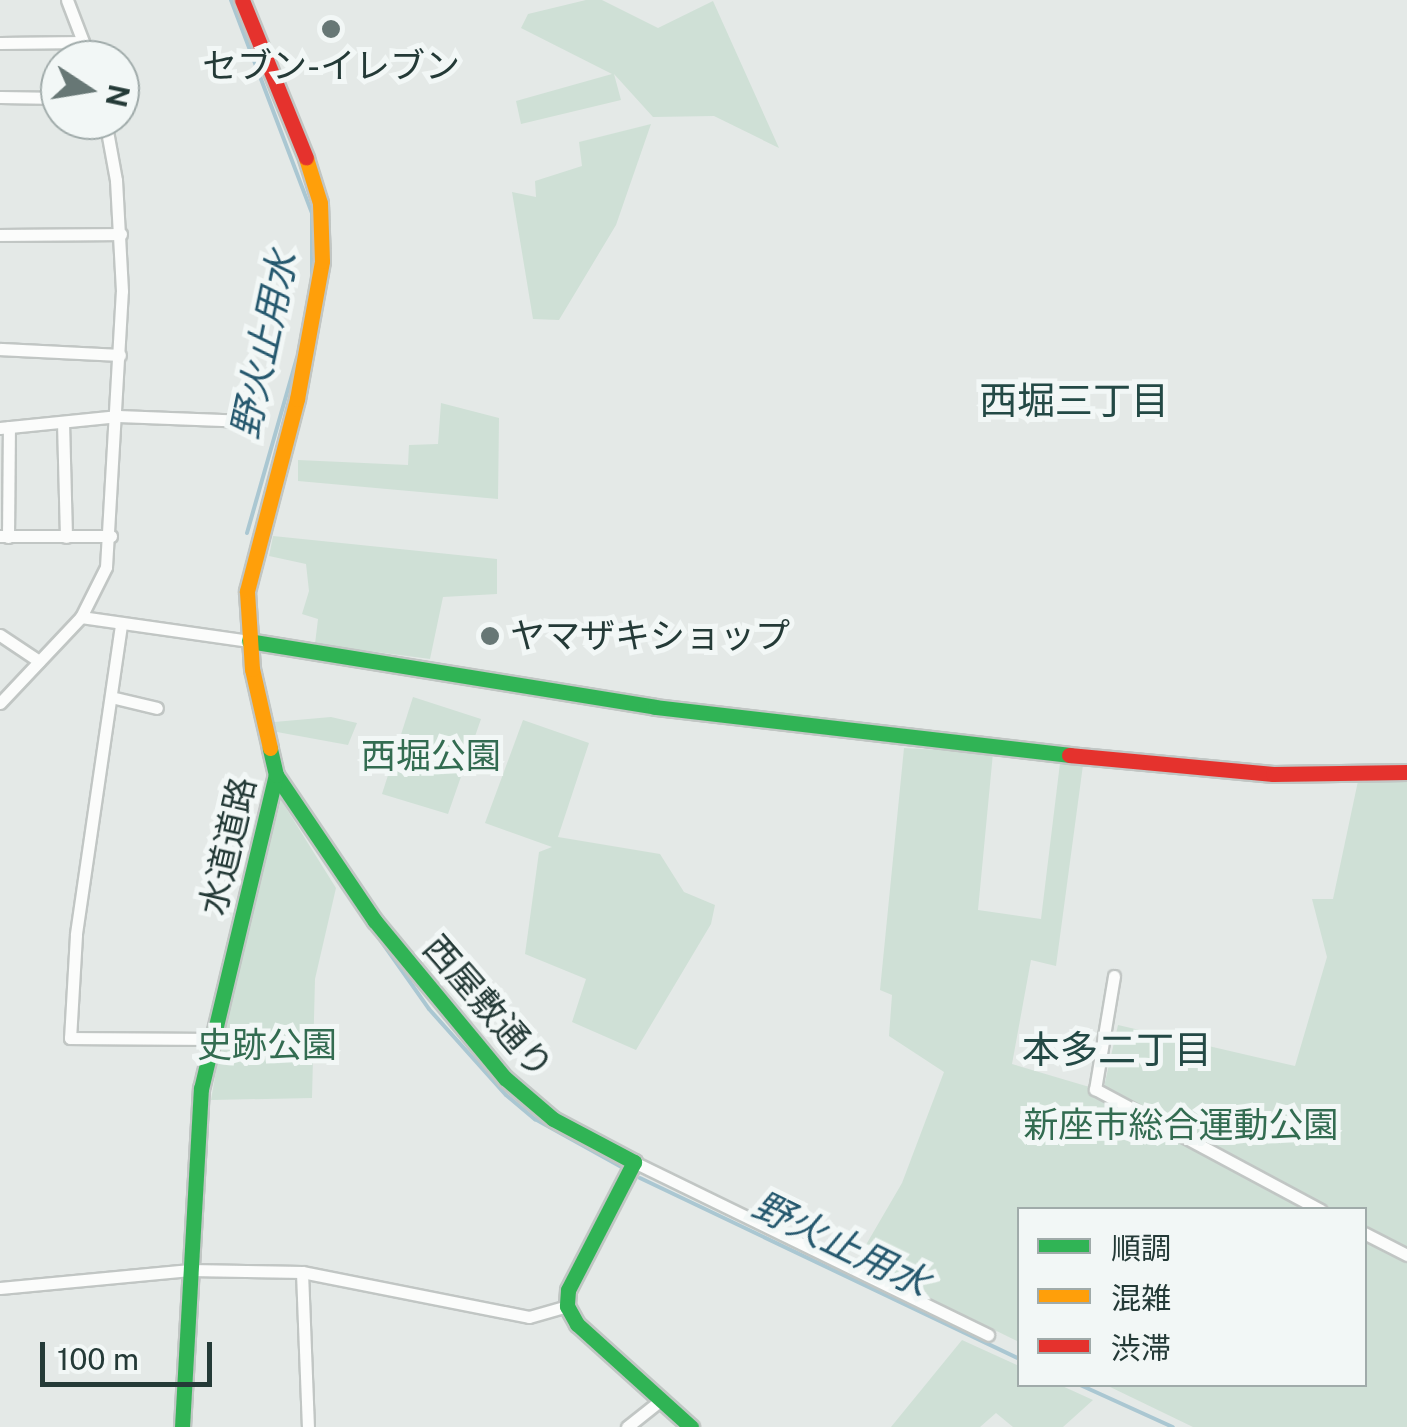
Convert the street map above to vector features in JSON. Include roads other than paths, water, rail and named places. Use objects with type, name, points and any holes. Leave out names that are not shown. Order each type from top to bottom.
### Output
[{"type":"street","points":[[67,0],[83,40]]},
{"type":"street","name":"水道道路","points":[[182,1427],[200,1089],[276,775],[249,640],[250,570],[308,349],[323,232],[308,163],[242,0]]},
{"type":"street","points":[[0,42],[40,42]]},
{"type":"street","points":[[0,97],[40,98]]},
{"type":"street","points":[[0,702],[81,617],[99,591],[111,536],[122,234],[107,140]]},
{"type":"street","points":[[0,235],[122,234]]},
{"type":"street","points":[[0,350],[120,354]]},
{"type":"street","points":[[111,536],[4,537],[4,428],[118,416],[248,421],[249,411]]},
{"type":"street","points":[[62,422],[66,536]]},
{"type":"street","points":[[81,617],[249,640],[654,707],[895,738],[1273,774],[1407,772]]},
{"type":"street","points":[[121,625],[76,935],[70,1038],[210,1040]]},
{"type":"street","points":[[0,635],[39,661]]},
{"type":"street","points":[[111,697],[157,708]]},
{"type":"street","name":"西屋敷通り","points":[[276,775],[375,921],[505,1078],[553,1118],[634,1162]]},
{"type":"street","points":[[1114,976],[1095,1090],[1315,1207]]},
{"type":"street","points":[[691,1427],[578,1324],[568,1306],[574,1277],[634,1162],[988,1336]]},
{"type":"street","points":[[1367,1234],[1407,1255]]},
{"type":"street","points":[[0,1288],[190,1270],[302,1272],[529,1317],[568,1306]]},
{"type":"street","points":[[302,1272],[308,1427]]},
{"type":"street","points":[[627,1427],[661,1400]]},
{"type":"waterway","name":"野火止用水","points":[[231,0],[312,213],[312,275]]},
{"type":"waterway","name":"野火止用水","points":[[247,533],[297,358]]},
{"type":"waterway","name":"野火止用水","points":[[374,931],[429,1009],[506,1095],[535,1119],[623,1168]]},
{"type":"waterway","name":"野火止用水","points":[[640,1178],[1017,1358]]},
{"type":"waterway","name":"野火止用水","points":[[1085,1387],[1173,1427]]},
{"type":"place","name":"セブン-イレブン","points":[[331,29]]},
{"type":"place","name":"ヤマザキショップ","points":[[490,636]]},
{"type":"district","name":"西堀三丁目","points":[[1074,401]]},
{"type":"district","name":"本多二丁目","points":[[1117,1050]]},
{"type":"park label","name":"西堀公園","points":[[431,756]]},
{"type":"park label","name":"史跡公園","points":[[267,1045]]},
{"type":"park label","name":"新座市総合運動公園","points":[[1181,1125]]}]
